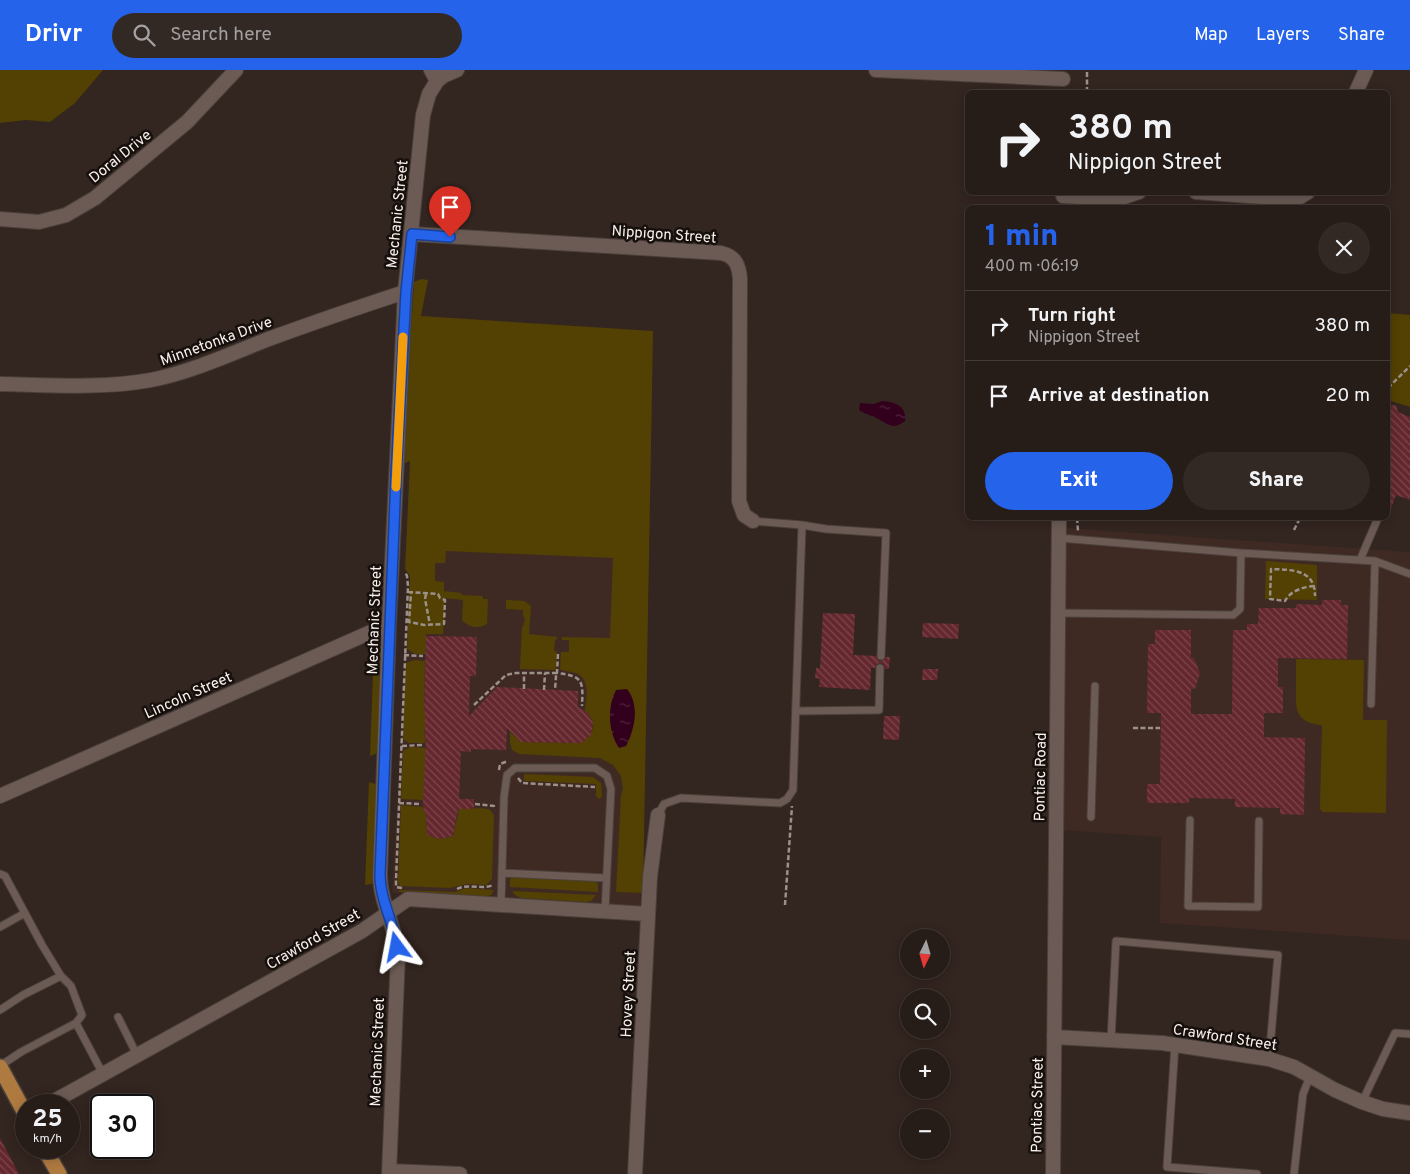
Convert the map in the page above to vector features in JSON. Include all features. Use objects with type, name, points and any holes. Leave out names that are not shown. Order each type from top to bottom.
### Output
[{"type":"main road","points":[[1,1071],[15,1095]]},
{"type":"main road","points":[[50,1159],[59,1174]]},
{"type":"street","name":"Doral Drive","points":[[0,219],[39,222],[66,215],[95,198],[187,122],[236,70]]},
{"type":"street","points":[[434,75],[444,76],[456,70]]},
{"type":"street","points":[[876,70],[1063,80]]},
{"type":"street","points":[[1357,90],[1366,70]]},
{"type":"street","name":"Mechanic Street","points":[[389,1172],[398,954],[395,933],[380,885],[380,875],[390,624],[406,292],[423,115],[434,75]]},
{"type":"street","points":[[1062,199],[1118,199],[1130,195]]},
{"type":"street","points":[[1235,195],[1288,199],[1303,195]]},
{"type":"street","name":"Nippigon Street","points":[[412,234],[721,253],[734,259],[740,278],[739,501],[744,515],[753,521]]},
{"type":"street","name":"Minnetonka Drive","points":[[0,384],[98,386],[127,384],[160,378],[406,292]]},
{"type":"street","name":"Pontiac Road","points":[[1054,1037],[1059,520]]},
{"type":"street","name":"Lincoln Street","points":[[0,796],[390,624]]},
{"type":"street","name":"Hovey Street","points":[[635,1174],[651,865],[658,815]]},
{"type":"street","name":"Crawford Street","points":[[67,1094],[362,931],[408,899],[648,914]]},
{"type":"street","name":"Crawford Street","points":[[1054,1037],[1175,1045],[1269,1059],[1289,1064],[1335,1090],[1362,1102],[1394,1111],[1410,1113]]},
{"type":"street","name":"Pontiac Street","points":[[1053,1174],[1054,1037]]},
{"type":"street","points":[[389,1172],[460,1174]]},
{"type":"lane","points":[[1360,560],[1377,520]]},
{"type":"lane","points":[[753,521],[886,533],[881,656]]},
{"type":"lane","points":[[658,815],[664,804],[680,798],[780,803],[793,790],[802,524]]},
{"type":"lane","points":[[1059,538],[1241,554],[1375,561],[1410,574]]},
{"type":"lane","points":[[1058,613],[1233,615],[1240,609],[1241,554]]},
{"type":"lane","points":[[1371,704],[1375,561]]},
{"type":"lane","points":[[796,711],[879,710],[880,668]]},
{"type":"lane","points":[[1092,817],[1095,686]]},
{"type":"lane","points":[[501,905],[504,797],[507,775],[515,768],[595,768],[607,776],[611,789],[605,911]]},
{"type":"lane","points":[[1190,820],[1188,906],[1258,907],[1259,821]]},
{"type":"lane","points":[[502,873],[606,878]]},
{"type":"lane","points":[[0,874],[5,876],[42,945],[61,976],[71,986],[82,1015],[76,1023],[21,1052],[1,1071]]},
{"type":"lane","points":[[0,927],[25,913]]},
{"type":"lane","points":[[1111,1040],[1116,941],[1278,955],[1269,1059]]},
{"type":"lane","points":[[0,1010],[23,995],[61,976]]},
{"type":"lane","points":[[118,1017],[137,1055]]},
{"type":"lane","points":[[76,1023],[103,1074]]},
{"type":"lane","points":[[1362,1102],[1395,1033],[1410,1034]]},
{"type":"lane","points":[[1175,1045],[1167,1167],[1257,1174]]},
{"type":"lane","points":[[1294,1174],[1303,1094],[1310,1076]]},
{"type":"path","points":[[1087,70],[1087,90]]},
{"type":"path","points":[[1390,386],[1410,366]]},
{"type":"path","points":[[1294,530],[1299,520]]},
{"type":"path","points":[[1314,586],[1294,591],[1285,601],[1270,600],[1271,569],[1289,570],[1308,576],[1314,586],[1315,596]]},
{"type":"path","points":[[404,570],[407,576],[409,592],[409,622],[430,625],[444,624],[445,600],[440,598],[438,594],[409,592]]},
{"type":"path","points":[[409,592],[404,655],[396,886],[409,888]]},
{"type":"path","points":[[426,594],[425,599],[430,625]]},
{"type":"path","points":[[555,690],[558,673],[558,654]]},
{"type":"path","points":[[404,655],[423,656]]},
{"type":"path","points":[[524,673],[524,689]]},
{"type":"path","points":[[544,690],[545,673]]},
{"type":"path","points":[[474,705],[506,674],[558,673],[574,675],[579,678],[583,686],[582,706]]},
{"type":"path","points":[[1133,728],[1160,728]]},
{"type":"path","points":[[402,746],[422,745]]},
{"type":"path","points":[[518,778],[522,783],[595,786]]},
{"type":"path","points":[[785,905],[793,790]]},
{"type":"path","points":[[399,803],[420,804]]},
{"type":"path","points":[[455,890],[466,886],[492,887]]},
{"type":"shaded area","points":[[0,70],[103,70],[75,103],[50,122],[26,120],[0,123]]},
{"type":"shaded area","points":[[421,279],[428,280],[421,316],[653,331],[643,893],[616,892],[621,795],[623,789],[621,776],[613,765],[600,758],[519,754],[512,750],[510,743],[510,732],[521,742],[580,743],[589,736],[593,724],[592,719],[585,711],[586,685],[581,676],[560,669],[561,652],[569,652],[569,640],[562,640],[562,637],[610,638],[613,558],[446,551],[445,563],[435,563],[435,581],[444,582],[444,591],[461,593],[462,595],[483,596],[483,599],[488,599],[487,624],[477,627],[468,625],[462,620],[463,600],[445,598],[443,634],[426,634],[426,654],[415,654],[407,649],[410,576],[405,569],[410,461],[403,464],[414,282]]},
{"type":"shaded area","points":[[1390,313],[1410,315],[1410,407],[1390,401]]},
{"type":"shaded area","points":[[420,316],[653,331],[640,913],[392,893],[415,489]]},
{"type":"shaded area","points":[[1065,528],[1410,552],[1410,940],[1160,923],[1161,837],[1062,830]]},
{"type":"shaded area","points":[[1266,561],[1317,565],[1317,600],[1265,599]]},
{"type":"shaded area","points":[[506,600],[524,601],[531,606],[529,634],[557,637],[554,651],[557,652],[556,670],[520,669],[522,627],[525,619],[523,610],[506,609]]},
{"type":"shaded area","points":[[378,645],[381,656],[377,753],[370,756],[374,647]]},
{"type":"shaded area","points":[[1296,659],[1364,660],[1363,720],[1387,720],[1386,813],[1323,812],[1320,809],[1322,725],[1303,719],[1297,710]]},
{"type":"shaded area","points":[[415,660],[425,661],[424,711],[429,711],[425,727],[426,743],[409,743],[403,739],[405,663]]},
{"type":"shaded area","points":[[410,747],[426,748],[424,800],[401,799],[403,751]]},
{"type":"shaded area","points":[[524,774],[593,777],[601,783],[602,797],[599,799],[596,796],[596,784],[526,781],[524,780]]},
{"type":"shaded area","points":[[369,782],[376,784],[372,884],[365,885]]},
{"type":"shaded area","points":[[401,805],[423,807],[424,812],[426,812],[427,835],[440,839],[453,836],[459,809],[479,808],[490,810],[494,815],[492,879],[486,885],[467,884],[450,888],[400,886],[398,882]]},
{"type":"shaded area","points":[[513,877],[596,881],[598,892],[510,887],[510,879]]},
{"type":"shaded area","points":[[466,888],[494,890],[491,895],[485,897],[399,892],[399,890],[455,892]]},
{"type":"shaded area","points":[[512,891],[596,895],[591,901],[586,902],[521,898]]},
{"type":"water","points":[[882,401],[891,402],[902,408],[905,421],[892,426],[859,410],[860,403],[874,404]]},
{"type":"water","points":[[627,689],[634,702],[634,725],[626,746],[619,748],[615,742],[611,727],[611,704],[616,690]]},
{"type":"building","points":[[1396,405],[1398,412],[1410,417],[1410,500],[1396,495],[1390,511],[1390,406]]},
{"type":"building","points":[[1322,600],[1341,600],[1341,605],[1348,605],[1347,659],[1278,658],[1278,687],[1283,687],[1283,713],[1264,713],[1264,737],[1305,738],[1304,815],[1280,814],[1280,808],[1235,807],[1235,799],[1189,798],[1189,803],[1147,803],[1147,784],[1160,784],[1161,713],[1147,713],[1148,644],[1155,644],[1155,630],[1191,630],[1191,658],[1194,658],[1200,673],[1195,689],[1191,689],[1191,714],[1232,714],[1233,630],[1247,630],[1247,624],[1258,624],[1259,608],[1296,608],[1296,604],[1322,605]]},
{"type":"building","points":[[823,613],[855,614],[853,655],[876,656],[880,661],[890,657],[889,669],[885,669],[881,663],[877,664],[875,668],[871,668],[870,690],[819,687],[820,679],[815,678],[816,668],[820,668]]},
{"type":"building","points":[[923,623],[959,624],[958,639],[922,637]]},
{"type":"building","points":[[426,636],[477,637],[476,676],[470,676],[469,716],[497,687],[578,691],[578,707],[588,713],[593,723],[591,735],[581,743],[521,742],[507,728],[506,750],[471,749],[471,752],[461,751],[459,799],[474,799],[474,809],[458,809],[453,836],[440,839],[427,835],[426,812],[424,813],[423,803],[426,740],[424,711]]},
{"type":"building","points":[[923,669],[938,669],[937,680],[922,680]]},
{"type":"building","points":[[884,716],[900,716],[899,740],[883,739]]},
{"type":"building","points":[[0,1138],[19,1174],[0,1174]]},
{"type":"slow traffic","points":[[396,487],[403,337]]},
{"type":"route","points":[[397,947],[395,933],[380,885],[380,875],[392,568],[406,292],[412,234],[450,237]]}]
